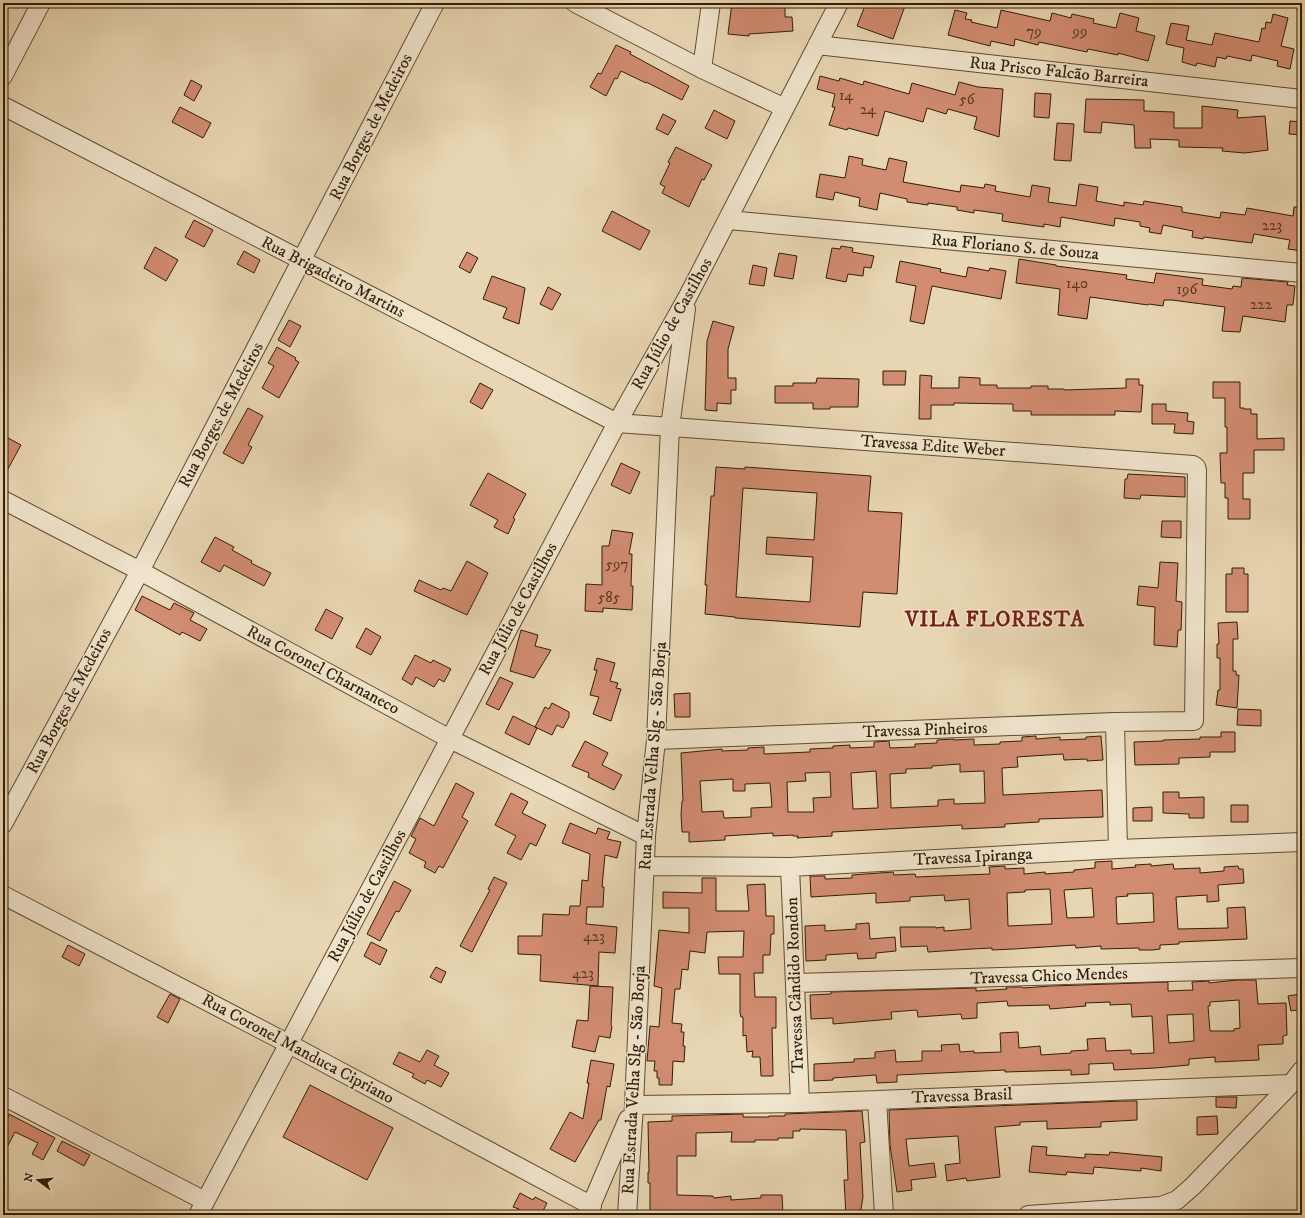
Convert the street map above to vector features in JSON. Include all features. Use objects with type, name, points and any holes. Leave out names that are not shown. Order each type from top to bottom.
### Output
[{"type":"street","points":[[3,76],[41,3]]},
{"type":"street","name":"Rua Borges de Medeiros","points":[[3,824],[140,571],[435,3]]},
{"type":"street","points":[[575,3],[702,69],[785,108]]},
{"type":"street","points":[[702,69],[710,3]]},
{"type":"street","name":"Rua Júlio de Castilhos","points":[[201,1208],[617,423],[687,298],[839,3]]},
{"type":"street","name":"Rua Prisco Falcão Barreira","points":[[817,45],[1302,99]]},
{"type":"street","name":"Rua Brigadeiro Martins","points":[[3,106],[617,423],[670,426]]},
{"type":"street","name":"Rua Floriano S. de Souza","points":[[728,220],[1302,273]]},
{"type":"street","name":"Rua Estrada Velha Slg - São Borja","points":[[627,1215],[634,1105],[646,836],[656,740],[670,426],[687,298]]},
{"type":"street","name":"Travessa Edite Weber","points":[[670,426],[1193,465],[1197,470],[1194,721]]},
{"type":"street","name":"Rua Coronel Charnaneco","points":[[3,500],[140,571],[450,739],[646,836]]},
{"type":"street","name":"Travessa Pinheiros","points":[[656,740],[1115,722],[1194,721]]},
{"type":"street","points":[[1115,722],[1118,849]]},
{"type":"street","name":"Travessa Ipiranga","points":[[645,866],[790,867],[1118,849],[1302,842]]},
{"type":"street","name":"Travessa Cândido Rondon","points":[[790,867],[800,1103]]},
{"type":"street","name":"Rua Coronel Manduca Cipriano","points":[[3,895],[289,1044],[589,1210]]},
{"type":"street","name":"Travessa Chico Mendes","points":[[796,983],[1302,968]]},
{"type":"street","points":[[1028,1215],[1161,1206],[1177,1200],[1296,1088],[1302,1070]]},
{"type":"street","name":"Travessa Brasil","points":[[634,1105],[800,1103],[1296,1088]]},
{"type":"street","points":[[3,1096],[201,1208]]},
{"type":"street","points":[[877,1100],[884,1215]]},
{"type":"street","points":[[589,1210],[634,1105]]},
{"type":"building","points":[[732,3],[785,3],[785,17],[792,17],[793,31],[749,34],[749,36],[728,34]]},
{"type":"building","points":[[866,3],[906,3],[893,39],[857,26]]},
{"type":"building","points":[[955,10],[967,13],[965,19],[972,20],[971,22],[997,28],[1001,10],[1050,21],[1052,13],[1071,18],[1072,14],[1094,19],[1093,23],[1116,28],[1120,13],[1139,18],[1136,31],[1155,36],[1148,61],[1118,53],[1118,55],[1088,49],[1087,52],[1039,42],[1038,45],[1015,39],[1014,46],[991,41],[990,46],[948,35]]},
{"type":"building","points":[[1273,14],[1288,18],[1281,46],[1294,49],[1290,69],[1277,66],[1278,61],[1252,55],[1251,61],[1227,56],[1226,59],[1217,57],[1215,67],[1197,63],[1196,66],[1182,62],[1184,48],[1166,44],[1171,23],[1189,26],[1186,40],[1212,45],[1215,33],[1259,42],[1262,28],[1265,29],[1266,22],[1271,23]]},
{"type":"building","points":[[616,45],[631,52],[630,54],[689,86],[682,100],[621,71],[617,79],[615,78],[606,96],[590,87],[598,73],[601,74]]},
{"type":"building","points":[[820,76],[839,81],[840,78],[863,85],[864,81],[909,94],[912,83],[955,95],[959,82],[978,87],[1003,89],[999,137],[974,129],[977,117],[948,109],[946,114],[927,108],[923,122],[885,111],[878,136],[848,128],[847,130],[829,125],[835,107],[832,107],[835,94],[817,89]]},
{"type":"building","points":[[191,80],[202,86],[194,101],[184,95]]},
{"type":"building","points":[[1035,93],[1051,94],[1049,118],[1034,117]]},
{"type":"building","points":[[1086,99],[1144,100],[1144,111],[1174,112],[1174,128],[1202,128],[1202,106],[1238,110],[1237,118],[1265,116],[1268,150],[1245,153],[1222,151],[1223,148],[1179,147],[1179,140],[1150,139],[1151,148],[1135,148],[1134,125],[1102,122],[1101,133],[1084,132]]},
{"type":"building","points":[[180,107],[211,123],[203,138],[172,122]]},
{"type":"building","points":[[714,110],[735,121],[727,139],[705,128]]},
{"type":"building","points":[[663,114],[676,121],[668,135],[656,129]]},
{"type":"building","points":[[1290,121],[1302,122],[1302,135],[1289,134]]},
{"type":"building","points":[[1057,123],[1074,124],[1071,161],[1054,160]]},
{"type":"building","points":[[676,147],[712,165],[704,180],[702,179],[689,207],[662,193],[665,187],[660,184],[670,163],[668,162]]},
{"type":"building","points":[[849,156],[863,159],[862,165],[886,170],[889,158],[907,162],[903,182],[960,192],[961,185],[984,188],[985,184],[996,186],[995,191],[1030,197],[1032,185],[1050,188],[1048,202],[1076,206],[1079,184],[1098,187],[1096,201],[1124,206],[1124,202],[1143,205],[1144,201],[1182,207],[1182,212],[1220,218],[1221,212],[1245,215],[1247,208],[1293,216],[1294,207],[1302,207],[1302,251],[1288,249],[1290,240],[1254,234],[1252,243],[1204,237],[1203,239],[1192,237],[1193,231],[1163,225],[1161,234],[1149,232],[1150,228],[1140,226],[1140,222],[1115,218],[1114,226],[1061,217],[1060,227],[1044,224],[1044,227],[1002,221],[1003,214],[974,210],[974,213],[957,210],[957,207],[907,202],[907,199],[880,193],[877,210],[859,206],[860,198],[835,192],[833,200],[816,197],[820,174],[845,178]]},
{"type":"building","points":[[612,211],[650,231],[640,250],[602,231]]},
{"type":"building","points":[[194,220],[213,230],[204,247],[185,237]]},
{"type":"building","points":[[841,246],[853,248],[852,252],[874,256],[871,268],[864,267],[863,276],[848,274],[846,282],[826,278],[832,248],[840,249]]},
{"type":"building","points":[[155,247],[178,260],[166,281],[144,268]]},
{"type":"building","points":[[244,251],[260,260],[254,273],[237,264]]},
{"type":"building","points":[[467,252],[478,258],[470,273],[459,267]]},
{"type":"building","points":[[779,253],[797,256],[793,279],[774,276]]},
{"type":"building","points":[[1019,259],[1056,266],[1127,275],[1126,279],[1154,283],[1156,273],[1203,279],[1202,285],[1232,289],[1233,286],[1241,287],[1242,278],[1288,282],[1287,285],[1295,286],[1293,305],[1287,305],[1285,322],[1243,316],[1240,332],[1222,331],[1225,307],[1172,300],[1164,300],[1163,306],[1090,297],[1087,319],[1058,315],[1060,289],[1016,283]]},
{"type":"building","points":[[900,261],[941,269],[940,272],[966,277],[968,267],[989,271],[990,268],[1006,271],[1001,299],[932,286],[924,324],[910,321],[916,286],[896,282]]},
{"type":"building","points":[[753,265],[767,268],[764,286],[749,284]]},
{"type":"building","points":[[492,276],[525,288],[519,324],[503,318],[507,308],[483,299]]},
{"type":"building","points":[[548,287],[561,294],[552,310],[540,304]]},
{"type":"building","points":[[289,320],[301,326],[290,347],[278,340]]},
{"type":"building","points":[[713,321],[734,327],[728,349],[728,378],[736,378],[736,390],[731,390],[731,404],[717,403],[717,411],[705,410],[707,341]]},
{"type":"building","points":[[277,347],[296,358],[295,360],[299,362],[279,398],[262,388],[274,366],[268,363]]},
{"type":"building","points":[[883,371],[906,371],[905,385],[883,385]]},
{"type":"building","points":[[920,375],[932,376],[931,388],[959,388],[959,377],[980,378],[980,385],[997,385],[997,388],[1031,388],[1031,386],[1048,386],[1048,389],[1064,390],[1126,388],[1126,379],[1139,379],[1139,385],[1143,385],[1141,412],[1115,411],[1115,415],[1031,415],[1031,411],[1013,411],[1013,404],[954,403],[954,405],[931,405],[931,419],[919,419]]},
{"type":"building","points":[[817,378],[859,379],[858,407],[830,407],[830,409],[813,409],[813,403],[775,403],[775,386],[793,386],[793,383],[816,383]]},
{"type":"building","points":[[1213,382],[1240,382],[1240,408],[1251,409],[1251,414],[1257,414],[1257,439],[1284,438],[1284,450],[1254,450],[1254,473],[1243,473],[1243,499],[1250,499],[1250,519],[1228,519],[1228,498],[1225,498],[1225,483],[1221,483],[1220,453],[1227,453],[1225,398],[1213,398]]},
{"type":"building","points":[[480,383],[493,390],[482,409],[470,402]]},
{"type":"building","points":[[1152,404],[1166,404],[1166,411],[1188,413],[1187,421],[1194,422],[1193,434],[1174,433],[1175,424],[1152,424]]},
{"type":"building","points":[[248,408],[263,416],[248,445],[252,447],[243,464],[223,453]]},
{"type":"building","points":[[8,438],[21,445],[3,478],[3,447]]},
{"type":"building","points":[[621,463],[640,472],[630,494],[611,485]]},
{"type":"building","points":[[716,467],[745,469],[745,467],[871,476],[868,511],[902,513],[897,594],[863,592],[860,627],[735,618],[705,614],[707,585],[705,585],[711,496],[714,496]],"holes":[[[743,488],[817,493],[814,540],[767,537],[766,554],[813,557],[810,602],[736,597]]]},
{"type":"building","points":[[488,473],[526,494],[513,518],[515,519],[508,534],[494,527],[498,520],[470,505]]},
{"type":"building","points":[[1128,474],[1185,477],[1185,497],[1141,495],[1140,499],[1124,498],[1125,479],[1127,479]]},
{"type":"building","points":[[1162,521],[1181,521],[1181,538],[1161,537]]},
{"type":"building","points":[[612,530],[633,533],[629,554],[632,554],[632,610],[603,608],[603,612],[585,611],[586,584],[602,585],[602,546],[609,546]]},
{"type":"building","points":[[215,537],[234,547],[232,550],[252,561],[251,563],[271,573],[264,586],[224,565],[220,572],[201,562]]},
{"type":"building","points":[[467,561],[488,573],[467,615],[414,591],[419,580],[441,590],[443,588],[451,591]]},
{"type":"building","points":[[1160,562],[1178,563],[1176,601],[1182,602],[1181,630],[1178,630],[1177,647],[1154,645],[1155,607],[1137,605],[1139,586],[1158,588]]},
{"type":"building","points":[[1232,568],[1244,568],[1244,574],[1248,574],[1248,612],[1226,612],[1226,574],[1232,574]]},
{"type":"building","points":[[142,596],[170,610],[174,603],[194,613],[190,620],[207,629],[200,641],[182,632],[180,635],[135,610]]},
{"type":"building","points":[[326,609],[343,618],[332,639],[315,630]]},
{"type":"building","points":[[1237,622],[1238,639],[1233,639],[1233,671],[1236,671],[1236,675],[1239,675],[1237,708],[1216,705],[1218,690],[1220,690],[1220,658],[1217,658],[1217,644],[1219,644],[1218,623]]},
{"type":"building","points":[[366,628],[381,637],[371,655],[356,647]]},
{"type":"building","points":[[521,630],[538,635],[535,646],[551,650],[534,678],[510,671]]},
{"type":"building","points":[[415,655],[431,663],[433,660],[451,669],[444,682],[439,679],[434,687],[416,677],[412,685],[402,679]]},
{"type":"building","points":[[597,658],[615,663],[610,681],[618,683],[616,688],[621,689],[611,721],[593,714],[599,697],[590,695],[597,670],[594,670]]},
{"type":"building","points":[[500,677],[513,683],[499,710],[486,704]]},
{"type":"building","points":[[690,693],[690,717],[675,717],[674,694]]},
{"type":"building","points":[[552,703],[569,712],[569,717],[563,728],[557,725],[552,735],[535,727],[545,707],[549,709]]},
{"type":"building","points":[[1238,709],[1261,710],[1261,726],[1237,725]]},
{"type":"building","points":[[513,716],[537,728],[529,745],[505,733]]},
{"type":"building","points":[[1221,732],[1235,732],[1235,752],[1210,752],[1210,757],[1179,758],[1179,764],[1135,765],[1134,742],[1200,739],[1200,737],[1221,737]]},
{"type":"building","points":[[1036,736],[1036,739],[1060,737],[1060,740],[1086,739],[1086,737],[1101,736],[1103,760],[1064,760],[1063,754],[1017,757],[1018,767],[1002,768],[1003,795],[1102,790],[1103,817],[1039,819],[1039,822],[1005,824],[1005,827],[962,829],[962,825],[832,832],[832,836],[797,838],[798,836],[793,835],[773,836],[773,833],[725,836],[725,840],[689,842],[689,832],[682,832],[681,814],[683,801],[681,753],[722,749],[722,751],[748,750],[748,748],[764,747],[764,754],[810,752],[810,749],[833,748],[833,746],[850,745],[850,748],[874,747],[874,742],[889,741],[890,748],[915,747],[915,744],[937,743],[937,740],[954,739],[974,739],[974,745],[1000,744],[1000,742],[1022,741],[1022,737]],"holes":[[[960,764],[960,772],[984,771],[985,803],[954,804],[954,799],[938,800],[938,806],[891,808],[890,774],[906,773],[906,769],[932,768],[932,766]],[[876,771],[878,808],[853,809],[851,773]],[[830,772],[831,797],[813,798],[814,812],[788,812],[787,782],[806,781],[805,773]],[[733,779],[733,791],[745,791],[745,784],[770,783],[772,807],[751,808],[751,817],[724,818],[723,811],[702,812],[700,781]]]},
{"type":"building","points":[[585,741],[608,753],[602,765],[622,775],[614,790],[588,777],[589,773],[572,766]]},
{"type":"building","points":[[456,783],[474,793],[462,817],[468,821],[443,868],[439,866],[435,873],[424,867],[426,862],[409,853],[416,839],[411,836],[420,818],[434,826]]},
{"type":"building","points":[[1163,792],[1179,792],[1179,798],[1204,797],[1204,818],[1189,818],[1189,814],[1163,813]]},
{"type":"building","points":[[511,793],[528,802],[522,813],[546,825],[536,846],[530,843],[521,860],[507,853],[516,836],[495,825]]},
{"type":"building","points":[[1231,805],[1248,805],[1248,822],[1231,822]]},
{"type":"building","points":[[1152,807],[1152,821],[1133,821],[1133,808]]},
{"type":"building","points":[[570,823],[596,834],[598,828],[610,832],[607,839],[621,842],[617,858],[605,855],[602,887],[604,887],[603,907],[587,907],[586,924],[617,927],[615,953],[599,952],[598,986],[540,981],[541,955],[518,954],[518,936],[542,936],[543,914],[569,915],[570,906],[580,906],[582,880],[588,881],[590,854],[562,843]]},
{"type":"building","points":[[1112,861],[1112,869],[1136,867],[1135,865],[1151,864],[1151,866],[1173,864],[1174,869],[1200,868],[1200,873],[1224,871],[1224,867],[1238,866],[1239,869],[1243,869],[1244,883],[1218,885],[1219,901],[1207,902],[1207,895],[1176,897],[1178,929],[1228,928],[1227,908],[1245,907],[1247,939],[1179,942],[1179,944],[1160,945],[1160,949],[1153,950],[1139,950],[1139,948],[1101,949],[1101,946],[1076,948],[1075,945],[928,952],[927,946],[901,947],[900,927],[944,927],[944,931],[971,929],[969,899],[945,901],[944,895],[910,897],[910,901],[876,903],[876,893],[811,897],[810,876],[825,876],[825,879],[852,878],[852,875],[893,872],[894,875],[915,874],[916,877],[990,874],[989,867],[1005,866],[1005,869],[1024,868],[1024,874],[1045,872],[1045,874],[1074,872],[1074,870],[1095,868],[1095,862]],"holes":[[[1092,888],[1094,917],[1067,918],[1064,890]],[[1050,889],[1052,924],[1008,926],[1007,893],[1025,892],[1025,890]],[[1153,893],[1154,922],[1117,924],[1116,897],[1128,896],[1127,894]]]},
{"type":"building","points":[[494,877],[507,883],[472,952],[460,946],[490,890],[488,889]]},
{"type":"building","points":[[702,878],[716,878],[716,911],[749,911],[747,885],[765,884],[766,916],[774,916],[774,934],[771,934],[770,955],[763,955],[763,973],[754,973],[755,997],[776,997],[776,1028],[772,1028],[773,1076],[761,1076],[760,1057],[752,1057],[753,1051],[747,1052],[746,1035],[743,1036],[743,1017],[741,1017],[740,1013],[740,974],[719,974],[718,957],[743,957],[744,931],[707,932],[705,953],[690,951],[688,970],[682,969],[680,989],[675,989],[672,1023],[682,1024],[681,1032],[684,1032],[683,1046],[685,1046],[684,1062],[673,1061],[672,1085],[659,1085],[657,1071],[654,1071],[655,1061],[647,1061],[650,1026],[659,1027],[662,988],[654,986],[659,930],[689,933],[689,908],[663,908],[663,892],[702,893]]},
{"type":"building","points":[[394,881],[411,890],[399,912],[396,911],[380,941],[367,934]]},
{"type":"building","points":[[869,923],[870,939],[895,937],[896,951],[876,953],[876,958],[858,959],[857,953],[826,955],[826,960],[806,961],[805,926],[825,925],[825,931],[856,929],[856,924]]},
{"type":"building","points":[[371,942],[387,950],[380,965],[364,956]]},
{"type":"building","points":[[68,945],[85,954],[79,966],[62,957]]},
{"type":"building","points":[[436,967],[446,972],[441,983],[430,977]]},
{"type":"building","points":[[1237,980],[1256,980],[1258,1004],[1286,1003],[1287,1035],[1283,1036],[1283,1044],[1258,1045],[1259,1060],[1215,1062],[1215,1057],[1189,1059],[1189,1065],[1114,1070],[1113,1063],[1089,1064],[1089,1074],[1071,1075],[1071,1070],[1005,1072],[1005,1070],[897,1075],[897,1082],[877,1083],[876,1075],[814,1081],[814,1064],[854,1062],[854,1059],[875,1058],[875,1052],[895,1050],[896,1062],[922,1061],[922,1051],[942,1051],[941,1045],[959,1044],[960,1052],[1001,1052],[1000,1033],[1018,1032],[1019,1048],[1040,1046],[1041,1055],[1088,1050],[1087,1039],[1105,1038],[1106,1051],[1131,1050],[1131,1054],[1154,1053],[1152,1016],[1132,1017],[1131,1004],[1110,1005],[1110,1002],[1085,1003],[1086,1006],[1050,1009],[1049,1005],[1008,1006],[1007,1001],[977,1003],[977,1018],[962,1019],[961,1014],[918,1017],[917,1010],[891,1012],[892,1019],[833,1024],[833,1018],[811,1019],[810,995],[831,994],[831,992],[976,988],[976,991],[1007,989],[1006,987],[1023,988],[1168,982],[1168,991],[1193,990],[1192,982],[1209,981],[1209,983]],"holes":[[[1239,1000],[1240,1028],[1234,1029],[1234,1031],[1210,1031],[1208,1006],[1210,1006],[1210,1002]],[[1193,1014],[1194,1041],[1169,1043],[1167,1015]]]},
{"type":"building","points":[[590,986],[613,987],[612,1026],[610,1038],[599,1036],[595,1052],[572,1047],[577,1020],[588,1021]]},
{"type":"building","points":[[170,994],[180,999],[168,1023],[157,1017]]},
{"type":"building","points":[[1300,994],[1302,1009],[1291,1011],[1288,996]]},
{"type":"building","points":[[427,1050],[439,1056],[434,1065],[449,1073],[441,1087],[427,1080],[425,1084],[412,1077],[414,1074],[393,1064],[399,1052],[420,1062]]},
{"type":"building","points":[[591,1060],[614,1064],[610,1087],[607,1086],[601,1120],[599,1120],[575,1162],[550,1149],[570,1112],[583,1119]]},
{"type":"building","points":[[310,1085],[393,1128],[367,1180],[283,1137]]},
{"type":"building","points":[[1216,1097],[1237,1097],[1236,1108],[1216,1107]]},
{"type":"building","points":[[1137,1101],[1137,1120],[1101,1122],[1101,1127],[1047,1129],[1047,1121],[1020,1122],[1020,1125],[995,1127],[1000,1177],[967,1181],[966,1178],[947,1181],[945,1165],[960,1163],[958,1136],[906,1139],[909,1166],[934,1163],[936,1177],[911,1180],[912,1190],[897,1192],[890,1145],[889,1110]]},
{"type":"building","points":[[862,1111],[865,1142],[860,1143],[863,1197],[860,1215],[846,1215],[844,1180],[848,1180],[846,1130],[800,1129],[800,1131],[793,1131],[793,1138],[778,1138],[778,1140],[755,1140],[755,1142],[731,1142],[732,1132],[696,1133],[696,1156],[677,1156],[677,1195],[713,1196],[714,1198],[731,1196],[731,1200],[761,1198],[761,1195],[782,1195],[783,1215],[650,1214],[650,1183],[648,1183],[648,1122],[672,1121],[672,1116],[743,1114],[743,1117],[769,1117],[785,1116],[785,1114]]},
{"type":"building","points":[[3,1114],[8,1117],[9,1114],[55,1138],[43,1160],[32,1154],[38,1143],[15,1132],[3,1155]]},
{"type":"building","points":[[1217,1116],[1218,1134],[1197,1135],[1197,1117]]},
{"type":"building","points":[[62,1141],[90,1155],[84,1166],[57,1151]]},
{"type":"building","points":[[1032,1146],[1047,1147],[1046,1155],[1085,1158],[1085,1154],[1109,1155],[1110,1152],[1162,1157],[1161,1171],[1141,1168],[1141,1171],[1094,1167],[1093,1174],[1067,1172],[1066,1175],[1029,1172]]},
{"type":"building","points":[[520,1193],[533,1200],[535,1197],[547,1203],[541,1215],[516,1215],[519,1209],[513,1207]]},
{"type":"district","name":"VILA FLORESTA","points":[[995,620]]}]
